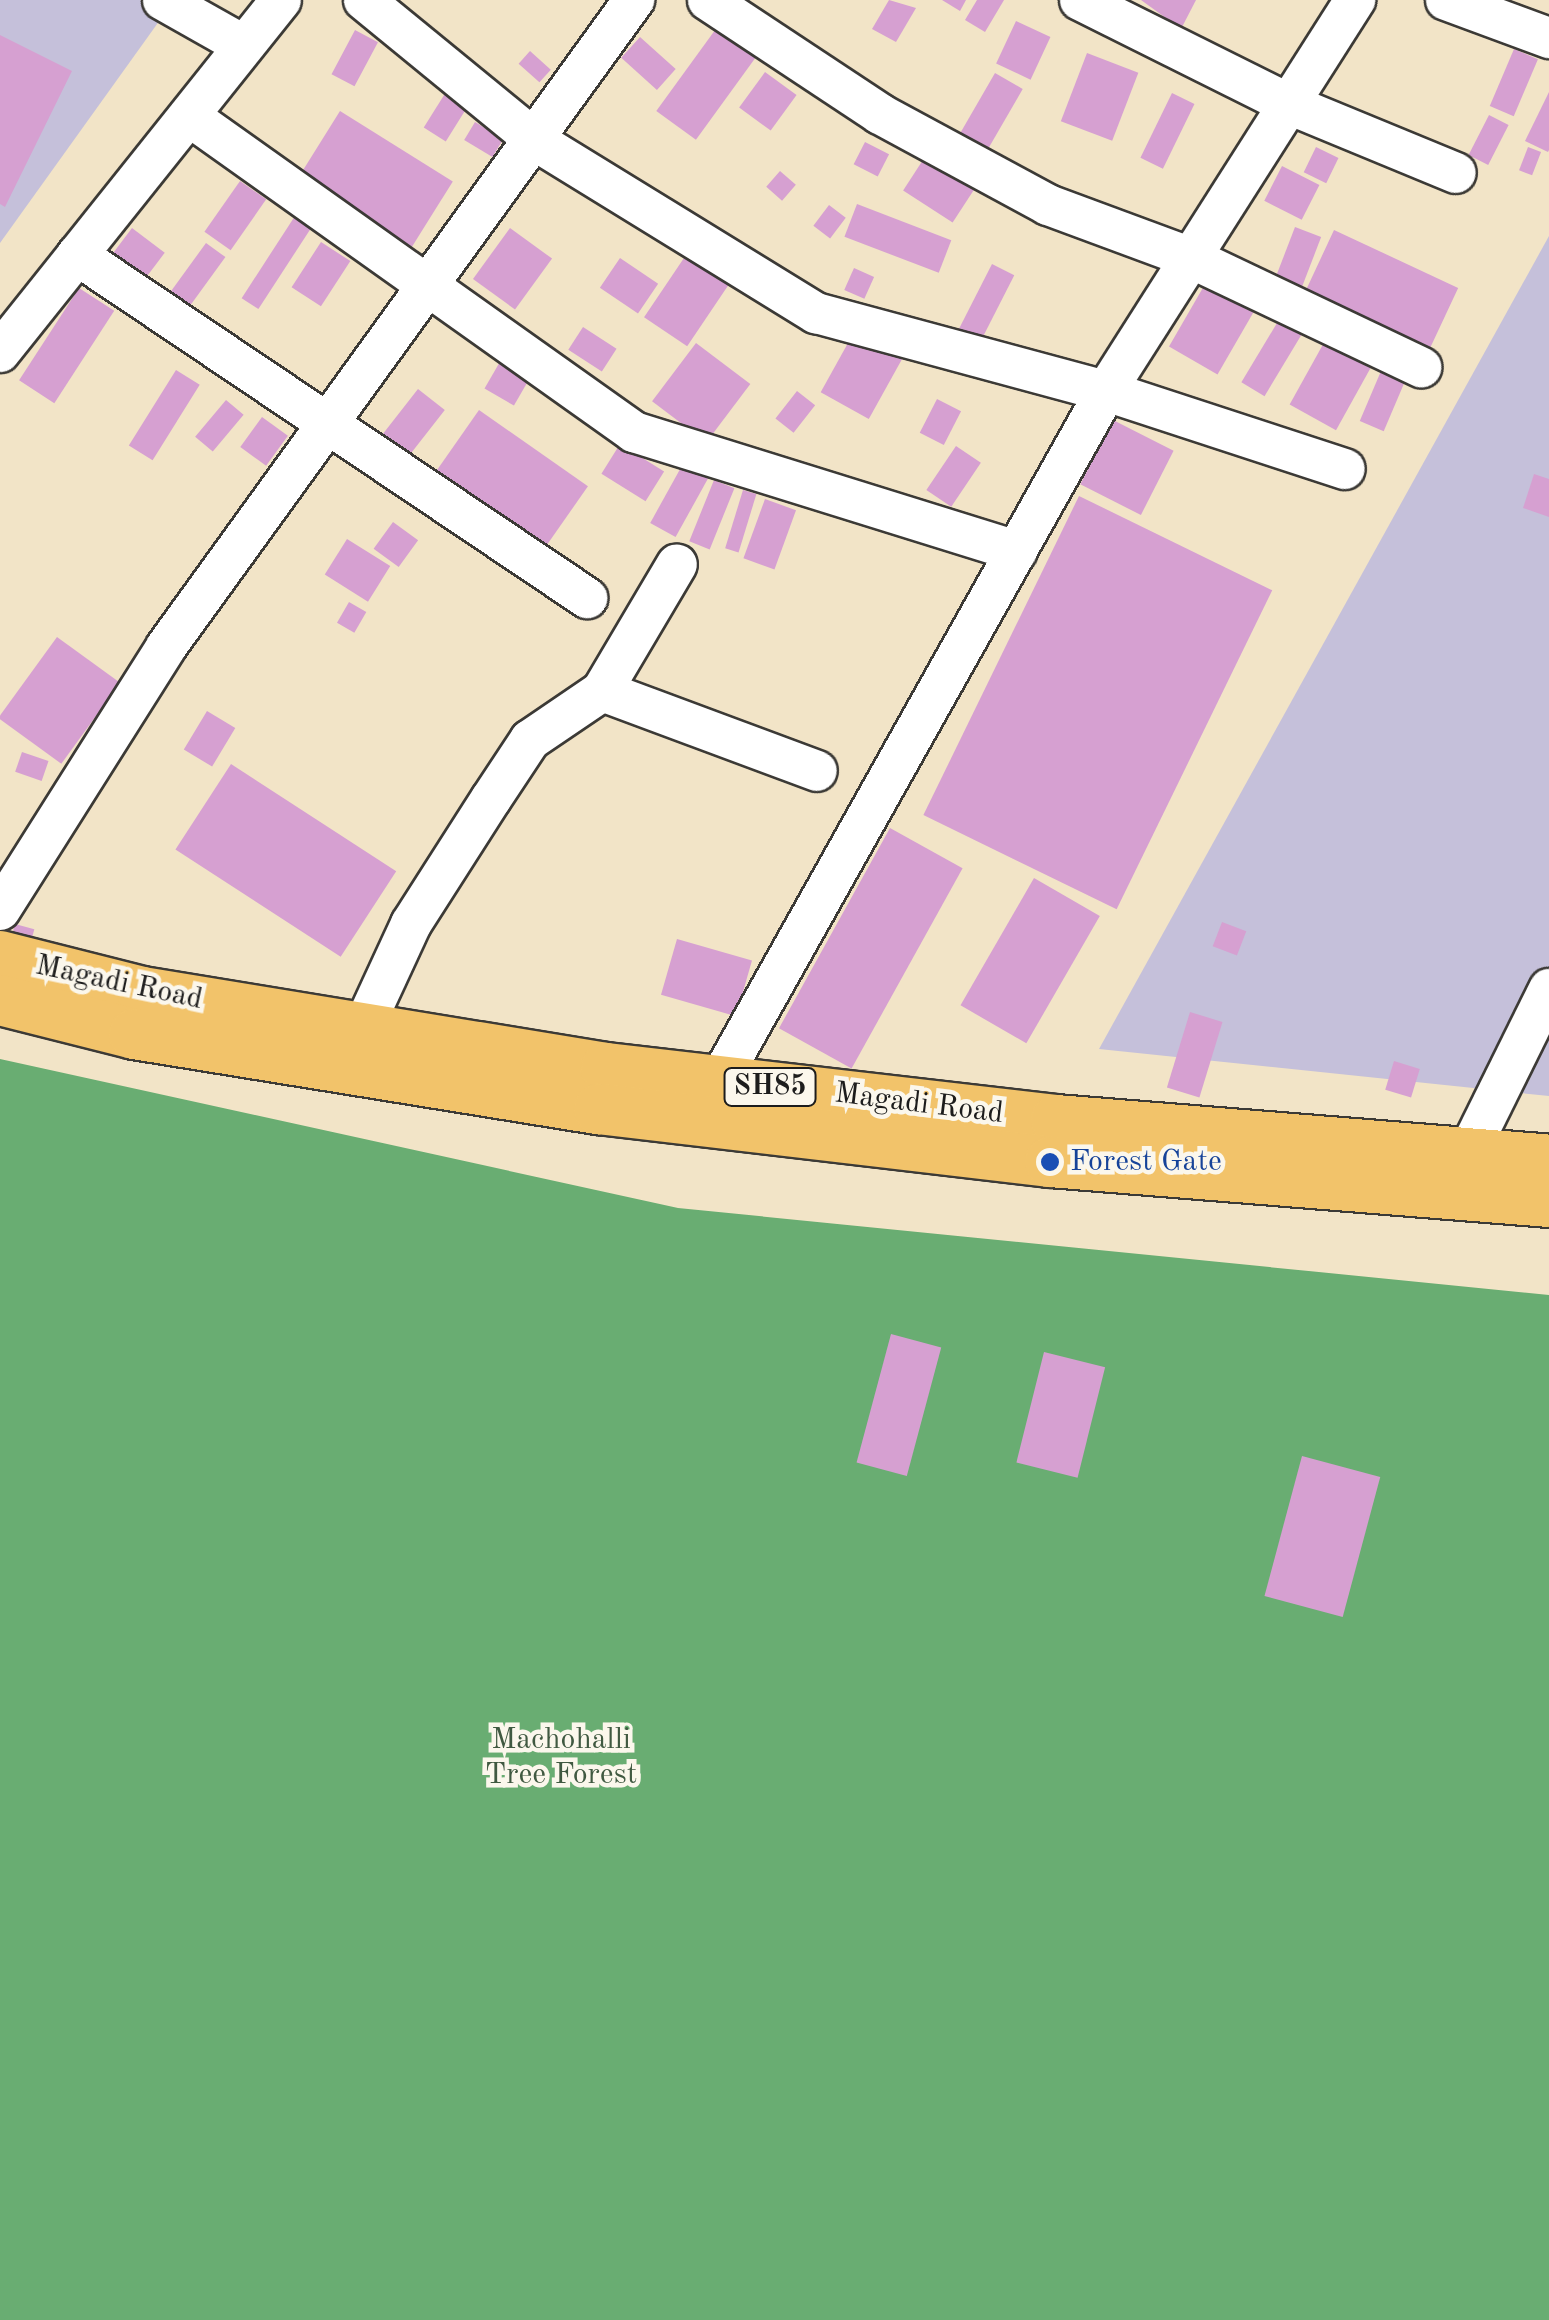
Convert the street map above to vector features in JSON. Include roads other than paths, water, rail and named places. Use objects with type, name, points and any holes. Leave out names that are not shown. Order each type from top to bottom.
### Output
[{"type":"main road","name":"Magadi Road","points":[[0,956],[142,992],[719,1081],[1549,1160]]},
{"type":"main road","name":"Magadi Road","points":[[0,1000],[134,1034],[599,1109],[1050,1162],[1549,1202]]},
{"type":"street","points":[[163,0],[244,45]]},
{"type":"street","points":[[0,352],[281,0]]},
{"type":"street","points":[[364,0],[536,141],[816,313],[1106,390],[1345,469]]},
{"type":"street","points":[[0,910],[166,646],[436,284],[634,0]]},
{"type":"street","points":[[708,0],[880,114],[998,178],[1191,258],[1421,367]]},
{"type":"street","points":[[1080,0],[1291,106],[1456,173]]},
{"type":"street","points":[[719,1081],[1106,390],[1291,106],[1355,0]]},
{"type":"street","points":[[1446,0],[1549,38]]},
{"type":"street","points":[[189,116],[436,284],[634,432],[1018,551]]},
{"type":"street","points":[[77,255],[587,598]]},
{"type":"street","points":[[363,1028],[411,924],[530,740],[602,691],[676,564]]},
{"type":"street","points":[[602,691],[817,771]]},
{"type":"street","points":[[1468,1153],[1549,990]]},
{"type":"place","name":"Forest Gate","points":[[1050,1162]]},
{"type":"park label","name":"Machohalli Tree Forest","points":[[561,1757]]}]
